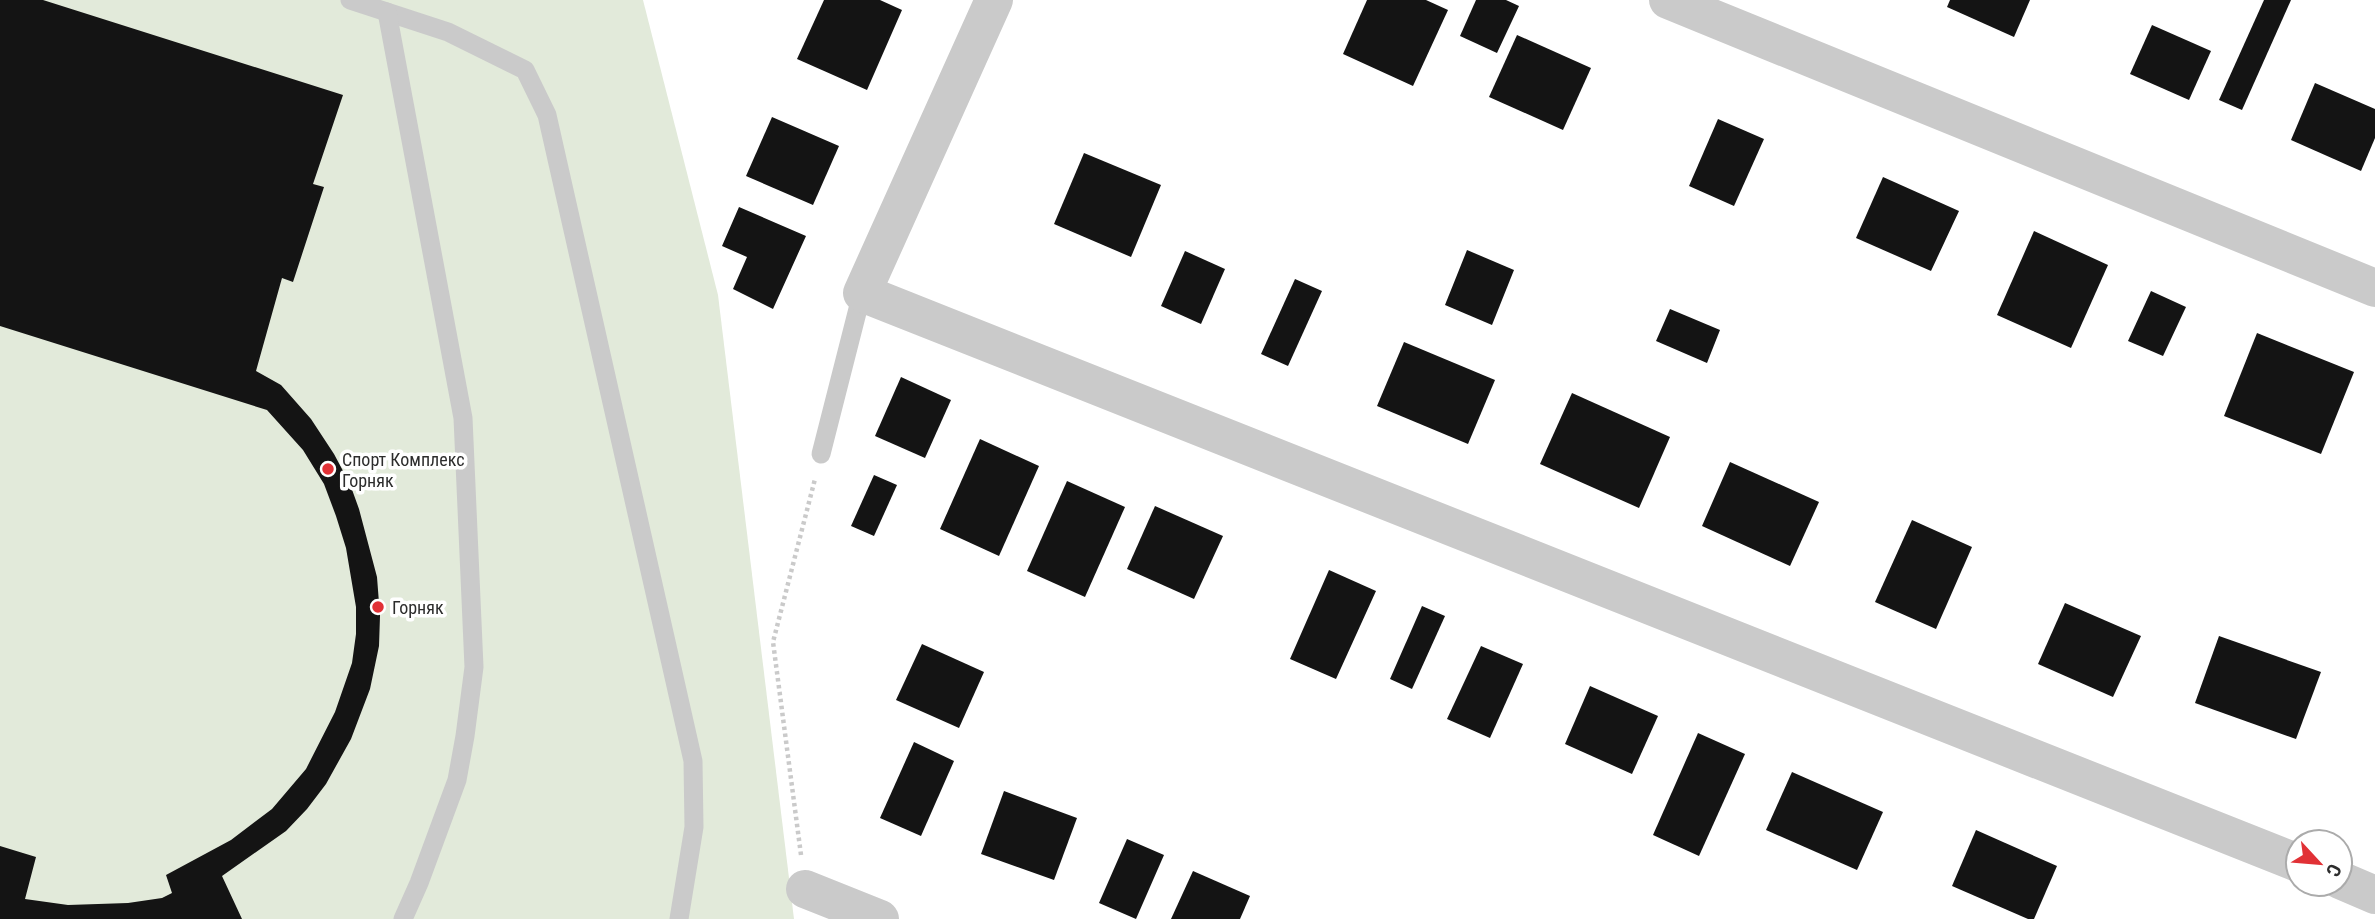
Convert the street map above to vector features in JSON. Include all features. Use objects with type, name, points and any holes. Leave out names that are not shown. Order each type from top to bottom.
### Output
[{"type":"street","points":[[994,0],[862,293],[2284,857]]},
{"type":"street","points":[[1668,0],[2375,288]]},
{"type":"street","points":[[2354,886],[2375,895]]},
{"type":"street","points":[[805,888],[880,919]]},
{"type":"lane","points":[[350,0],[448,32],[525,71],[547,115],[693,761],[694,827],[679,919]]},
{"type":"lane","points":[[387,12],[463,418],[474,667],[457,780],[403,919]]},
{"type":"lane","points":[[821,454],[862,293]]},
{"type":"path","points":[[805,888],[773,642],[821,454]]},
{"type":"green space","name":"Горняк","points":[[0,0],[643,0],[718,295],[794,919],[0,919]]},
{"type":"building","name":"Спорт Комплекс Горняк","points":[[0,0],[43,0],[343,95],[313,184],[324,187],[293,282],[282,278],[256,371],[281,385],[311,419],[350,484],[377,577],[379,646],[370,689],[351,739],[326,784],[286,831],[222,876],[242,919],[0,919],[0,846],[36,857],[25,899],[68,905],[128,903],[162,898],[172,893],[166,875],[231,840],[272,809],[306,769],[335,712],[352,663],[356,607],[346,548],[324,484],[303,450],[267,410],[0,326]]},
{"type":"building","points":[[824,0],[880,0],[902,10],[867,90],[797,59]]},
{"type":"building","points":[[1367,0],[1426,0],[1448,10],[1413,86],[1343,54]]},
{"type":"building","points":[[1476,0],[1506,0],[1519,6],[1497,53],[1460,36]]},
{"type":"building","points":[[1950,0],[2030,0],[2014,37],[1947,7]]},
{"type":"building","points":[[2264,0],[2291,0],[2242,110],[2219,100]]},
{"type":"building","points":[[2152,25],[2211,51],[2189,100],[2130,74]]},
{"type":"building","points":[[1517,35],[1591,68],[1563,130],[1489,97]]},
{"type":"building","points":[[2315,83],[2375,109],[2375,138],[2361,171],[2291,140]]},
{"type":"building","points":[[772,117],[839,146],[813,205],[746,176]]},
{"type":"building","points":[[1718,119],[1764,139],[1734,206],[1689,186]]},
{"type":"building","points":[[1084,153],[1161,185],[1131,257],[1054,224]]},
{"type":"building","points":[[1883,177],[1959,211],[1931,271],[1856,238]]},
{"type":"building","points":[[739,207],[806,236],[773,309],[733,289],[747,257],[722,246]]},
{"type":"building","points":[[2034,231],[2108,265],[2071,348],[1997,315]]},
{"type":"building","points":[[1467,250],[1514,270],[1492,325],[1445,305]]},
{"type":"building","points":[[1185,251],[1225,269],[1201,324],[1161,306]]},
{"type":"building","points":[[1295,279],[1322,291],[1288,366],[1261,354]]},
{"type":"building","points":[[2151,291],[2186,307],[2163,356],[2128,341]]},
{"type":"building","points":[[1670,309],[1720,330],[1707,363],[1656,341]]},
{"type":"building","points":[[2257,333],[2354,372],[2321,454],[2224,416]]},
{"type":"building","points":[[1404,342],[1495,380],[1468,444],[1377,406]]},
{"type":"building","points":[[901,377],[951,400],[925,458],[875,436]]},
{"type":"building","points":[[1572,393],[1670,437],[1639,508],[1540,464]]},
{"type":"building","points":[[980,439],[1039,466],[999,556],[940,529]]},
{"type":"building","points":[[1730,462],[1819,502],[1790,566],[1702,526]]},
{"type":"building","points":[[874,475],[897,485],[874,536],[851,526]]},
{"type":"building","points":[[1067,481],[1125,507],[1085,597],[1027,571]]},
{"type":"building","points":[[1155,506],[1223,536],[1194,599],[1127,569]]},
{"type":"building","points":[[1912,520],[1972,547],[1936,629],[1875,602]]},
{"type":"building","points":[[1329,570],[1376,591],[1336,679],[1290,659]]},
{"type":"building","points":[[2065,603],[2141,636],[2113,697],[2038,664]]},
{"type":"building","points":[[1422,606],[1445,616],[1412,689],[1390,679]]},
{"type":"building","points":[[2219,636],[2321,672],[2296,739],[2195,703]]},
{"type":"building","points":[[922,644],[984,672],[959,728],[896,700]]},
{"type":"building","points":[[1481,646],[1523,664],[1490,738],[1447,719]]},
{"type":"building","points":[[1590,686],[1658,716],[1632,774],[1565,744]]},
{"type":"building","points":[[1698,733],[1745,754],[1699,856],[1653,835]]},
{"type":"building","points":[[914,742],[954,761],[921,836],[880,818]]},
{"type":"building","points":[[1792,772],[1883,812],[1857,870],[1766,830]]},
{"type":"building","points":[[1004,791],[1077,818],[1054,880],[981,854]]},
{"type":"building","points":[[1976,830],[2057,866],[2034,919],[2028,919],[1952,886]]},
{"type":"building","points":[[1127,839],[1164,855],[1136,919],[1099,903]]},
{"type":"building","points":[[1193,871],[1250,896],[1240,919],[1171,919]]},
{"type":"place","name":"Спорт Комплекс Горняк","points":[[328,469]]},
{"type":"place","name":"Горняк","points":[[378,607]]}]
